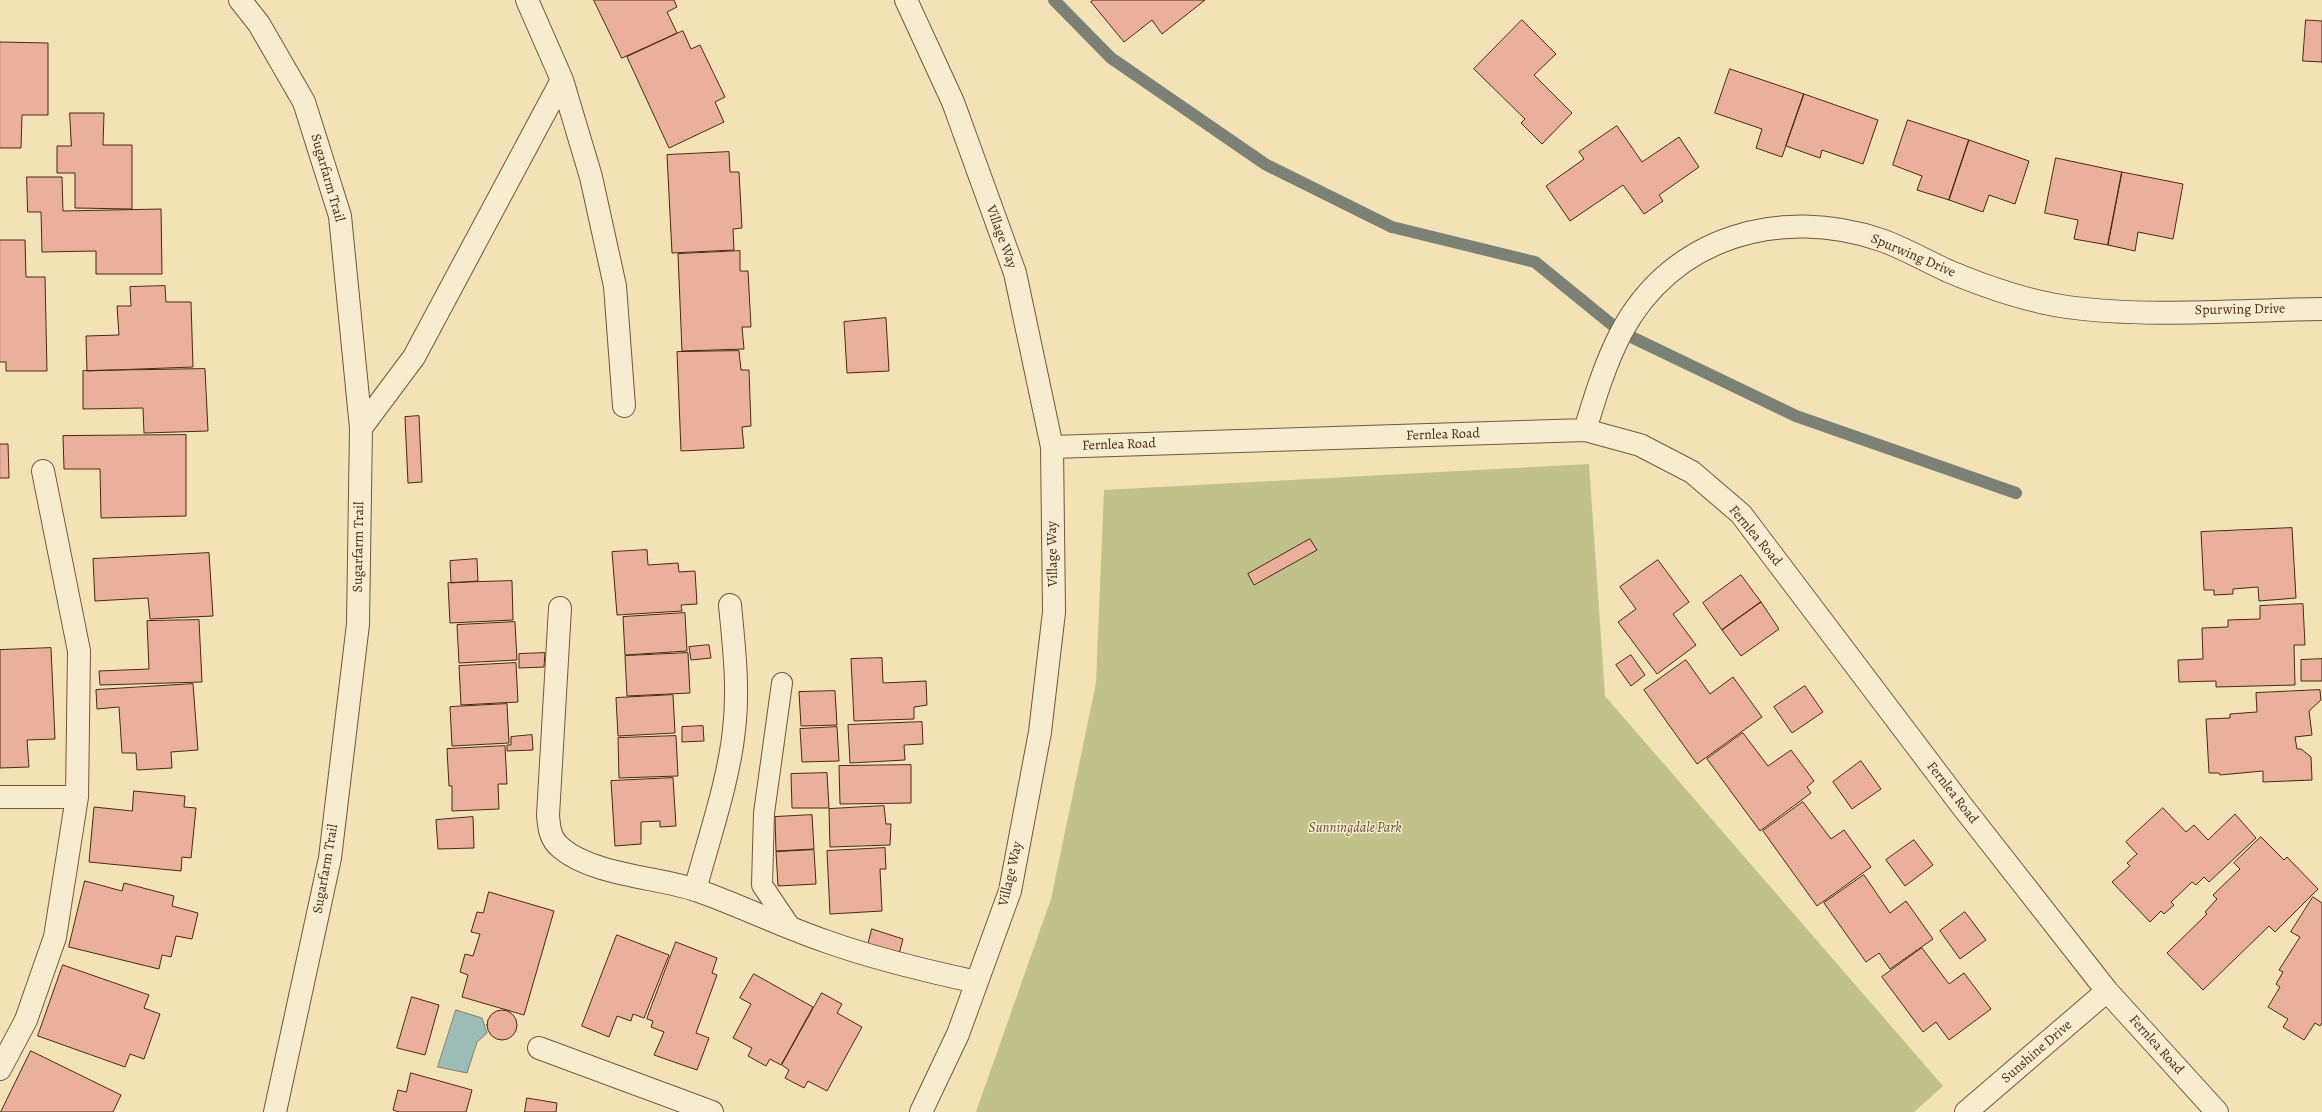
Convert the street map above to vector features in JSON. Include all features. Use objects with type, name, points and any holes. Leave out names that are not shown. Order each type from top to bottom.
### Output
[{"type":"street","name":"Sugarfarm Trail","points":[[240,0],[259,24],[304,102],[340,216],[361,428],[358,624],[330,858],[276,1112]]},
{"type":"street","points":[[527,0],[562,80],[591,177],[615,286],[624,406]]},
{"type":"street","name":"Village Way","points":[[906,0],[953,102],[1015,273],[1052,448],[1054,612],[1040,732],[1010,891],[958,1034],[921,1112]]},
{"type":"street","points":[[361,428],[414,357],[562,80]]},
{"type":"street","name":"Spurwing Drive","points":[[1585,430],[1599,383],[1621,332],[1647,296],[1680,262],[1722,239],[1768,228],[1820,225],[1881,240],[2002,292],[2067,307],[2140,312],[2322,309]]},
{"type":"street","name":"Fernlea Road","points":[[1052,448],[1585,430],[1640,445],[1692,472],[1740,514],[1957,800],[2107,991],[2217,1112]]},
{"type":"street","points":[[0,1070],[26,1020],[55,937],[77,798],[79,650],[43,471]]},
{"type":"street","points":[[695,890],[725,778],[734,731],[737,675],[730,605]]},
{"type":"street","points":[[560,608],[548,815],[550,835],[560,848],[584,862],[630,875],[695,890],[790,928],[881,958],[977,982]]},
{"type":"street","points":[[0,797],[77,798]]},
{"type":"street","name":"Sunshine Drive","points":[[1966,1112],[2107,991]]},
{"type":"street","points":[[539,1048],[712,1112]]},
{"type":"lane","points":[[782,682],[764,813],[762,885],[790,928]]},
{"type":"green space","name":"Sunningdale Park","points":[[1589,464],[1605,696],[1943,1086],[1914,1112],[976,1112],[1051,899],[1096,683],[1104,490]]},
{"type":"water","points":[[456,1010],[482,1018],[487,1033],[477,1042],[467,1073],[438,1067]]},
{"type":"building","points":[[594,0],[674,0],[677,7],[667,12],[677,33],[622,58]]},
{"type":"building","points":[[1094,0],[1205,0],[1162,34],[1152,20],[1124,42],[1091,2]]},
{"type":"building","points":[[1522,20],[1556,54],[1534,75],[1572,113],[1542,144],[1521,123],[1525,119],[1474,69]]},
{"type":"building","points":[[2306,20],[2322,21],[2322,62],[2303,61]]},
{"type":"building","points":[[683,31],[691,49],[700,45],[725,97],[715,102],[724,122],[669,148],[627,57]]},
{"type":"building","points":[[0,42],[48,43],[48,115],[22,115],[21,148],[0,148]]},
{"type":"building","points":[[1730,69],[1804,94],[1782,157],[1756,148],[1762,129],[1715,113]]},
{"type":"building","points":[[1804,94],[1878,120],[1863,164],[1822,150],[1820,158],[1786,146]]},
{"type":"building","points":[[70,113],[104,113],[103,145],[132,145],[132,209],[75,208],[75,173],[57,173],[57,146],[71,146]]},
{"type":"building","points":[[1908,120],[1969,140],[1949,200],[1917,190],[1922,176],[1893,165]]},
{"type":"building","points":[[1617,126],[1642,162],[1679,137],[1699,167],[1659,195],[1663,201],[1644,214],[1623,185],[1570,221],[1546,186],[1584,159],[1579,152]]},
{"type":"building","points":[[1969,140],[2029,161],[2015,204],[1989,195],[1983,212],[1949,200]]},
{"type":"building","points":[[729,152],[730,172],[739,172],[742,228],[733,229],[734,250],[672,253],[667,155]]},
{"type":"building","points":[[2056,158],[2122,172],[2108,245],[2074,239],[2078,220],[2045,213]]},
{"type":"building","points":[[2122,172],[2183,184],[2173,239],[2138,232],[2135,251],[2108,245]]},
{"type":"building","points":[[27,177],[62,177],[63,211],[161,209],[162,274],[96,274],[96,251],[42,252],[41,212],[28,212]]},
{"type":"building","points":[[0,240],[25,240],[26,277],[45,277],[47,371],[6,371],[6,362],[0,362]]},
{"type":"building","points":[[740,251],[740,271],[748,271],[751,327],[742,327],[744,349],[682,351],[678,254]]},
{"type":"building","points":[[165,286],[166,302],[191,302],[193,367],[87,371],[86,336],[119,335],[117,306],[131,306],[130,287]]},
{"type":"building","points":[[886,318],[889,371],[847,373],[844,322]]},
{"type":"building","points":[[739,351],[741,370],[749,370],[751,426],[742,427],[744,448],[681,451],[677,352]]},
{"type":"building","points":[[205,369],[208,431],[144,433],[143,408],[83,409],[83,371]]},
{"type":"building","points":[[419,416],[422,482],[408,483],[405,417]]},
{"type":"building","points":[[186,435],[186,516],[101,518],[100,469],[64,469],[63,436]]},
{"type":"building","points":[[0,444],[8,444],[9,478],[0,478]]},
{"type":"building","points":[[2292,528],[2296,598],[2259,601],[2258,587],[2233,589],[2233,594],[2214,595],[2214,590],[2204,590],[2201,532]]},
{"type":"building","points":[[1310,539],[1317,550],[1254,585],[1248,574]]},
{"type":"building","points":[[647,550],[648,565],[678,563],[679,572],[695,571],[697,604],[681,605],[682,611],[617,615],[612,552]]},
{"type":"building","points":[[209,553],[213,616],[150,619],[148,598],[95,601],[93,559]]},
{"type":"building","points":[[477,559],[478,581],[451,583],[450,561]]},
{"type":"building","points":[[1658,560],[1689,602],[1673,614],[1696,645],[1657,674],[1618,622],[1636,609],[1620,587]]},
{"type":"building","points":[[1741,575],[1761,602],[1722,630],[1703,603]]},
{"type":"building","points":[[512,581],[513,620],[450,623],[448,583]]},
{"type":"building","points":[[1761,602],[1779,629],[1741,656],[1722,630]]},
{"type":"building","points":[[2303,604],[2305,645],[2294,645],[2295,685],[2216,687],[2216,681],[2179,682],[2178,660],[2203,659],[2202,628],[2228,627],[2228,620],[2260,619],[2260,606]]},
{"type":"building","points":[[685,613],[687,651],[625,655],[623,617]]},
{"type":"building","points":[[199,620],[202,682],[100,685],[99,671],[149,669],[147,621]]},
{"type":"building","points":[[515,622],[517,660],[459,663],[457,625]]},
{"type":"building","points":[[709,645],[711,658],[691,660],[689,647]]},
{"type":"building","points":[[51,648],[55,739],[27,740],[29,767],[0,768],[0,650]]},
{"type":"building","points":[[545,653],[544,667],[519,668],[519,654]]},
{"type":"building","points":[[688,653],[690,693],[627,696],[625,656]]},
{"type":"building","points":[[1631,655],[1645,675],[1631,686],[1616,665]]},
{"type":"building","points":[[882,658],[883,683],[926,681],[927,705],[914,707],[914,719],[854,721],[851,659]]},
{"type":"building","points":[[2322,659],[2322,681],[2301,681],[2301,660]]},
{"type":"building","points":[[1686,660],[1710,694],[1733,677],[1762,717],[1697,764],[1644,690]]},
{"type":"building","points":[[516,663],[518,702],[461,705],[459,666]]},
{"type":"building","points":[[193,684],[198,750],[171,752],[172,768],[137,770],[136,753],[122,753],[119,707],[97,709],[96,690]]},
{"type":"building","points":[[1805,686],[1823,712],[1792,733],[1774,707]]},
{"type":"building","points":[[2320,690],[2321,700],[2309,711],[2312,735],[2295,737],[2297,749],[2301,749],[2311,757],[2312,780],[2263,782],[2263,771],[2220,775],[2219,773],[2209,773],[2206,719],[2230,718],[2230,714],[2257,712],[2256,693]]},
{"type":"building","points":[[835,691],[837,725],[801,726],[799,692]]},
{"type":"building","points":[[673,695],[675,733],[618,736],[616,698]]},
{"type":"building","points":[[507,704],[509,743],[452,746],[450,707]]},
{"type":"building","points":[[922,722],[923,744],[904,745],[905,760],[850,763],[848,725]]},
{"type":"building","points":[[703,726],[704,741],[682,742],[682,727]]},
{"type":"building","points":[[837,727],[839,761],[802,762],[800,729]]},
{"type":"building","points":[[1743,733],[1768,766],[1791,750],[1814,781],[1807,787],[1811,793],[1760,831],[1707,759]]},
{"type":"building","points":[[532,735],[533,750],[507,751],[507,745],[511,745],[511,737]]},
{"type":"building","points":[[676,736],[678,776],[619,778],[618,738]]},
{"type":"building","points":[[505,746],[507,784],[498,784],[499,809],[452,811],[452,786],[449,786],[447,749]]},
{"type":"building","points":[[1861,761],[1881,789],[1852,809],[1833,782]]},
{"type":"building","points":[[911,765],[911,803],[840,804],[839,766]]},
{"type":"building","points":[[827,773],[829,808],[792,808],[791,774]]},
{"type":"building","points":[[673,778],[676,826],[660,827],[660,821],[641,822],[641,844],[615,846],[611,781]]},
{"type":"building","points":[[134,791],[185,796],[184,807],[196,808],[191,858],[182,857],[181,871],[89,862],[94,807],[132,811]]},
{"type":"building","points":[[1803,802],[1831,839],[1844,830],[1871,867],[1817,906],[1763,831]]},
{"type":"building","points":[[884,806],[886,824],[891,824],[890,845],[830,847],[829,809]]},
{"type":"building","points":[[2163,808],[2186,832],[2194,825],[2208,840],[2235,814],[2256,838],[2209,882],[2204,877],[2196,885],[2192,882],[2171,902],[2174,905],[2164,914],[2161,911],[2150,922],[2112,882],[2130,866],[2127,863],[2137,854],[2126,842]]},
{"type":"building","points":[[812,815],[814,849],[776,851],[775,817]]},
{"type":"building","points":[[473,817],[474,848],[438,849],[436,820]]},
{"type":"building","points":[[2261,837],[2284,860],[2287,857],[2318,889],[2275,932],[2269,926],[2203,990],[2167,953],[2207,914],[2205,912],[2217,899],[2213,895],[2240,869],[2234,863]]},
{"type":"building","points":[[1914,840],[1933,865],[1905,886],[1886,860]]},
{"type":"building","points":[[885,848],[886,869],[880,869],[882,911],[830,914],[827,851]]},
{"type":"building","points":[[814,850],[816,884],[778,886],[776,852]]},
{"type":"building","points":[[1864,875],[1890,913],[1906,901],[1933,939],[1890,969],[1879,953],[1866,962],[1824,903]]},
{"type":"building","points":[[85,881],[122,891],[124,883],[174,896],[172,906],[198,913],[192,939],[176,936],[171,957],[162,955],[159,969],[69,947]]},
{"type":"building","points":[[489,892],[554,911],[524,1015],[462,997],[468,975],[460,972],[465,954],[473,956],[480,934],[471,932],[477,912],[483,913]]},
{"type":"building","points":[[2313,897],[2322,903],[2322,1023],[2320,1026],[2315,1023],[2304,1040],[2283,1027],[2288,1019],[2268,1007],[2280,987],[2276,984],[2283,972],[2279,970],[2300,937],[2291,932]]},
{"type":"building","points":[[1965,912],[1986,940],[1960,959],[1940,931]]},
{"type":"building","points":[[872,929],[903,939],[899,954],[868,945]]},
{"type":"building","points":[[617,935],[669,955],[644,1018],[633,1014],[631,1021],[617,1016],[609,1037],[582,1026]]},
{"type":"building","points":[[676,942],[717,958],[712,973],[717,975],[696,1033],[709,1038],[697,1070],[654,1055],[664,1032],[651,1027],[653,1021],[647,1019]]},
{"type":"building","points":[[1922,948],[1949,984],[1964,973],[1991,1009],[1949,1040],[1936,1022],[1923,1032],[1882,977]]},
{"type":"building","points":[[63,965],[149,995],[144,1008],[160,1014],[144,1059],[130,1054],[125,1067],[38,1036]]},
{"type":"building","points":[[754,974],[813,1007],[781,1065],[770,1059],[766,1066],[748,1056],[752,1048],[733,1038],[751,1004],[740,998]]},
{"type":"building","points":[[822,993],[842,1004],[837,1013],[862,1027],[827,1091],[808,1081],[804,1088],[785,1078],[789,1070],[782,1065]]},
{"type":"building","points":[[412,997],[439,1005],[425,1055],[397,1048]]},
{"type":"building","points":[[502,1010],[508,1011],[516,1019],[516,1031],[508,1039],[502,1040],[496,1039],[488,1031],[487,1025],[488,1019],[496,1011]]},
{"type":"building","points":[[31,1051],[121,1095],[113,1112],[1,1112]]},
{"type":"building","points":[[411,1073],[472,1090],[466,1112],[399,1112],[393,1110],[398,1090],[406,1092]]},
{"type":"building","points":[[527,1098],[557,1103],[556,1112],[525,1112]]},
{"type":"waterway","points":[[1054,0],[1111,58],[1265,164],[1392,227],[1535,262],[1621,332],[1796,416],[2016,493]]}]
